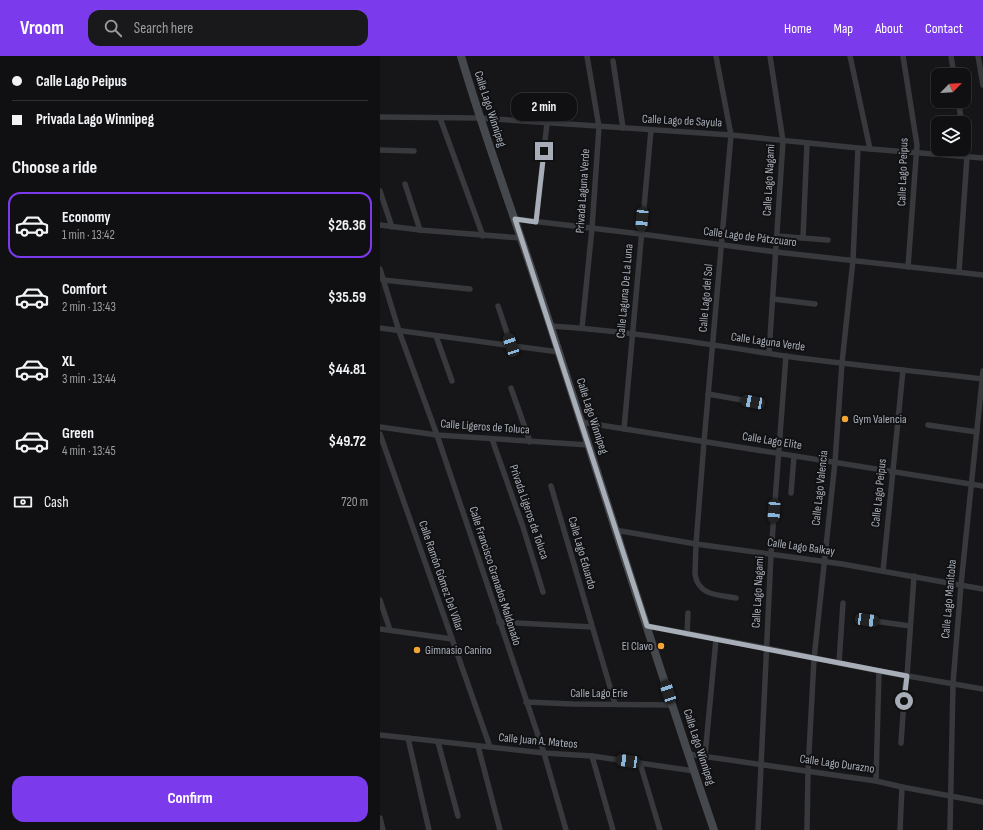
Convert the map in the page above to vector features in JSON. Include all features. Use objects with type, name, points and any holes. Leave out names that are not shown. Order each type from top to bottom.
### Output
[{"type":"main road","name":"Calle Lago Winnipeg","points":[[461,56],[479,118],[515,219],[581,422],[590,445],[615,530],[714,830]]},
{"type":"street","name":"Privada Laguna Verde","points":[[582,328],[592,228],[599,127],[587,56]]},
{"type":"street","name":"Calle Lago del Sol","points":[[716,56],[731,135],[704,442],[696,544],[696,579],[702,589],[711,593],[736,598]]},
{"type":"street","name":"Calle Lago Nagami","points":[[769,353],[783,141],[770,56]]},
{"type":"street","points":[[850,56],[870,149]]},
{"type":"street","name":"Calle Lago Peipus","points":[[903,56],[916,133],[917,152],[908,267]]},
{"type":"street","points":[[951,56],[953,68]]},
{"type":"street","points":[[978,56],[983,85]]},
{"type":"street","points":[[613,61],[623,128]]},
{"type":"street","name":"Calle Lago de Sayula","points":[[380,116],[479,118],[731,135],[858,148],[983,158]]},
{"type":"street","points":[[440,118],[483,236]]},
{"type":"street","points":[[536,222],[547,123]]},
{"type":"street","name":"Calle Laguna De La Luna","points":[[624,429],[651,130]]},
{"type":"street","points":[[803,238],[807,143]]},
{"type":"street","name":"Calle Lago Valencia","points":[[807,830],[808,771],[814,659],[823,561],[835,462],[842,363],[853,260],[858,148]]},
{"type":"street","points":[[380,150],[414,151]]},
{"type":"street","points":[[959,272],[967,157]]},
{"type":"street","points":[[404,184],[420,230]]},
{"type":"street","points":[[380,191],[392,227]]},
{"type":"street","name":"Calle Lago de Pátzcuaro","points":[[515,219],[776,252],[983,275]]},
{"type":"street","points":[[380,226],[483,236],[521,238]]},
{"type":"street","points":[[777,236],[828,240]]},
{"type":"street","name":"Calle Francisco Granados Maldonado","points":[[380,269],[399,331],[437,435],[544,754],[566,830]]},
{"type":"street","points":[[383,280],[470,289]]},
{"type":"street","points":[[773,299],[815,304]]},
{"type":"street","points":[[498,306],[511,345]]},
{"type":"street","name":"Calle Laguna Verde","points":[[550,326],[633,334],[786,356],[983,379]]},
{"type":"street","points":[[380,328],[559,352]]},
{"type":"street","points":[[436,336],[452,381]]},
{"type":"street","name":"Calle Lago Nagami","points":[[758,830],[771,554],[777,453],[786,356]]},
{"type":"street","name":"Calle Lago Peipus","points":[[883,571],[903,370]]},
{"type":"street","name":"Calle Lago Manitoba","points":[[950,830],[953,683],[961,585],[983,371]]},
{"type":"street","points":[[511,388],[530,442]]},
{"type":"street","points":[[708,394],[753,402]]},
{"type":"street","name":"Calle Lago Elite","points":[[581,422],[983,486]]},
{"type":"street","points":[[928,425],[976,432]]},
{"type":"street","name":"Calle Ligeros de Toluca","points":[[380,427],[437,435],[590,445]]},
{"type":"street","name":"Calle Ramón Gómez Del Villar","points":[[380,434],[490,747]]},
{"type":"street","name":"Privada Ligeros de Toluca","points":[[492,439],[523,527],[543,592]]},
{"type":"street","points":[[791,493],[794,456]]},
{"type":"street","name":"Calle Lago Eduardo","points":[[551,486],[615,704]]},
{"type":"street","name":"Calle Lago Balkay","points":[[615,530],[696,544],[823,561],[983,589]]},
{"type":"street","points":[[901,743],[914,576]]},
{"type":"street","points":[[380,600],[390,630]]},
{"type":"street","points":[[839,663],[843,603]]},
{"type":"street","points":[[687,634],[688,613]]},
{"type":"street","points":[[867,620],[910,626]]},
{"type":"street","points":[[499,622],[592,627]]},
{"type":"street","points":[[647,626],[766,648],[814,659],[983,689]]},
{"type":"street","points":[[380,629],[452,639]]},
{"type":"street","points":[[705,756],[716,639]]},
{"type":"street","points":[[876,781],[879,671]]},
{"type":"street","name":"Calle Lago Erie","points":[[526,702],[672,705]]},
{"type":"street","name":"Calle Juan A. Mateos","points":[[380,735],[544,754],[592,756],[694,770]]},
{"type":"street","points":[[408,738],[428,830]]},
{"type":"street","points":[[438,742],[458,816]]},
{"type":"street","points":[[478,746],[500,830]]},
{"type":"street","name":"Calle Lago Durazno","points":[[688,754],[876,781],[983,802]]},
{"type":"street","points":[[592,756],[613,830]]},
{"type":"street","points":[[640,763],[660,830]]},
{"type":"street","points":[[900,830],[902,787]]},
{"type":"street","points":[[380,818],[383,830]]},
{"type":"place","name":"Gym Valencia","points":[[845,419]]},
{"type":"place","name":"El Clavo","points":[[661,646]]},
{"type":"place","name":"Gimnasio Canino","points":[[417,650]]},
{"type":"route","points":[[544,151],[536,222],[515,219],[581,422],[590,445],[615,530],[647,626],[907,676],[904,701]]}]
